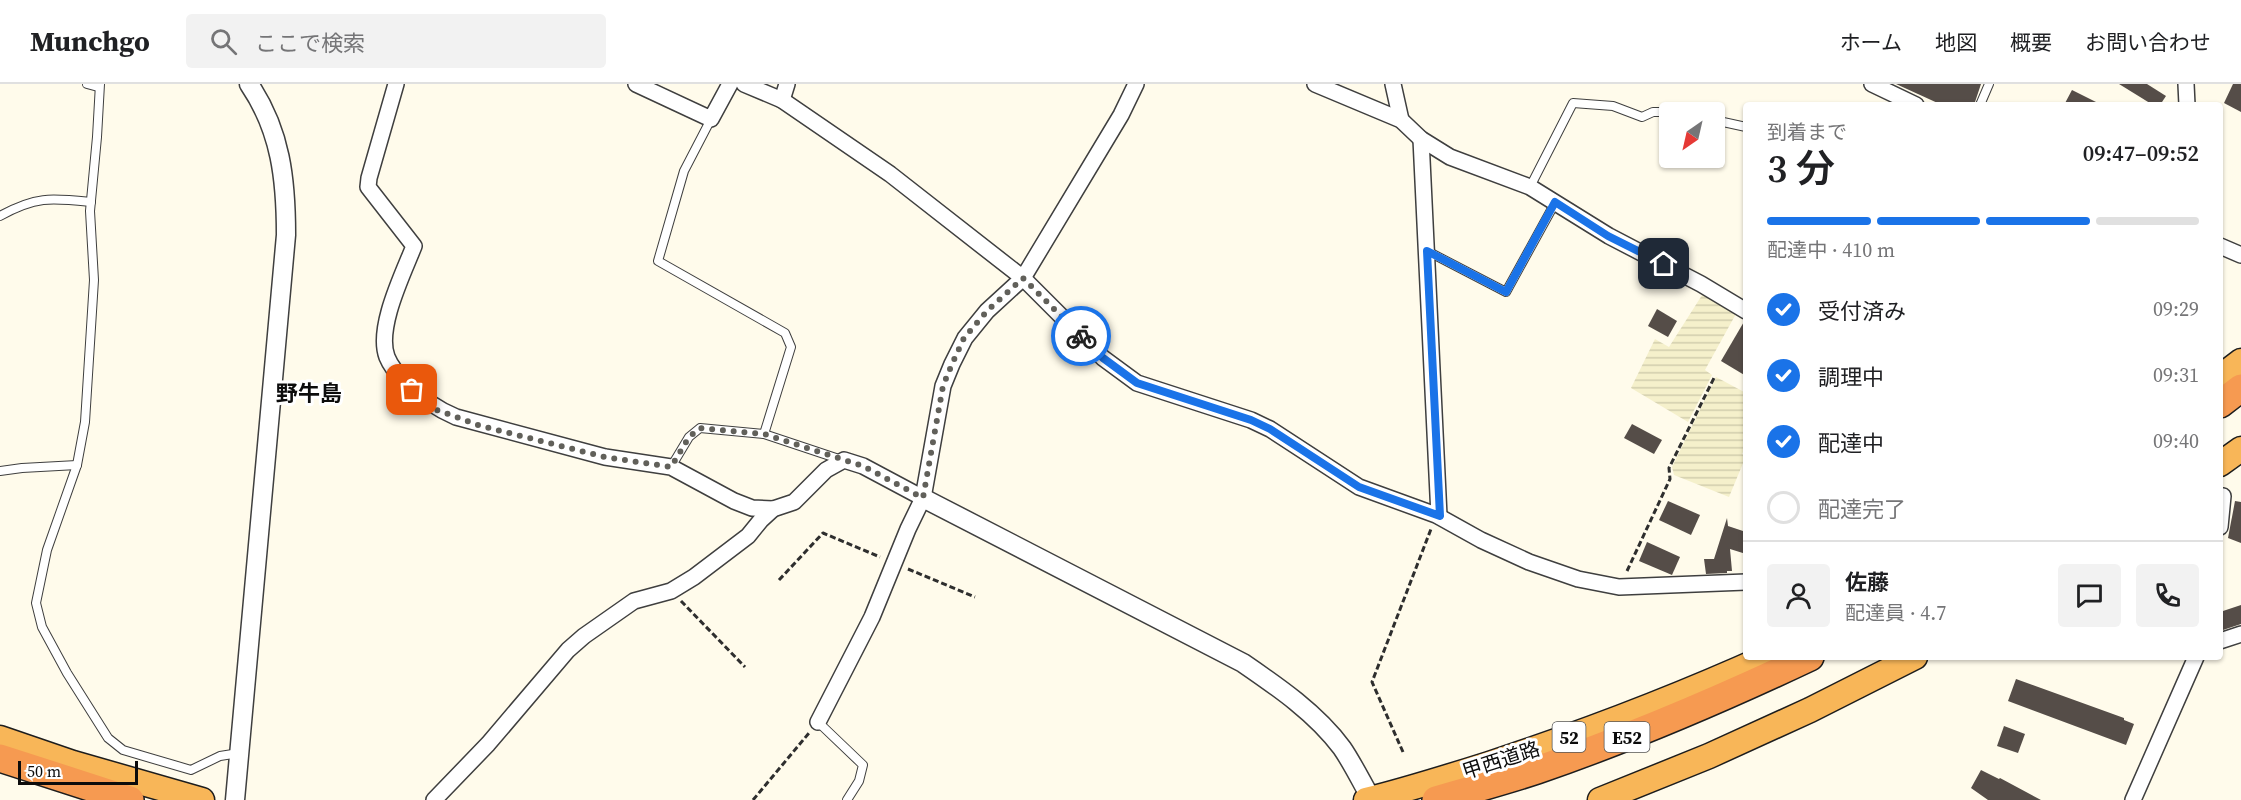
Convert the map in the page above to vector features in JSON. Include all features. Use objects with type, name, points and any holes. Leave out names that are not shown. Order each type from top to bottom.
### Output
[{"type":"highway","points":[[2223,375],[2241,361]]},
{"type":"highway","points":[[2223,402],[2241,388]]},
{"type":"highway","points":[[2223,462],[2241,449]]},
{"type":"highway","name":"甲西道路","points":[[1370,800],[1554,743],[1683,694],[1759,660]]},
{"type":"highway","name":"E52","points":[[1436,800],[1536,770],[1631,736],[1725,697],[1804,660]]},
{"type":"highway","points":[[1600,800],[1709,756],[1810,710],[1910,660]]},
{"type":"highway","points":[[0,738],[73,763],[201,800]]},
{"type":"highway","points":[[0,758],[130,800]]},
{"type":"street","points":[[235,800],[286,235],[286,190],[279,153],[270,123],[249,84]]},
{"type":"street","points":[[396,84],[368,187],[414,246],[387,314],[386,356],[396,373],[412,390],[437,410],[510,434],[605,457],[671,467],[734,501],[752,508],[773,509],[794,502],[826,470],[844,460],[863,466],[1243,663],[1312,716],[1341,747],[1370,800]]},
{"type":"street","points":[[636,84],[711,119],[730,84]]},
{"type":"street","points":[[744,84],[782,100],[890,174],[1023,278],[1103,358],[1137,383],[1251,420],[1270,429],[1359,487],[1438,515],[1480,540],[1529,562],[1578,579],[1619,587],[1743,582]]},
{"type":"street","points":[[782,100],[787,84]]},
{"type":"street","points":[[818,722],[872,617],[923,498],[943,386],[964,338],[987,311],[1023,278],[1121,115],[1136,84]]},
{"type":"street","points":[[1315,84],[1401,120],[1421,139],[1450,157],[1530,187],[1608,236],[1701,284],[1743,309]]},
{"type":"street","points":[[1393,84],[1401,120]]},
{"type":"street","points":[[1872,84],[1910,102]]},
{"type":"street","points":[[2186,84],[2187,102]]},
{"type":"street","points":[[1421,139],[1438,515]]},
{"type":"street","points":[[2223,247],[2241,255]]},
{"type":"street","points":[[434,800],[488,744],[568,651],[634,601],[671,591],[694,577],[748,536],[773,509]]},
{"type":"street","points":[[2223,640],[2241,634]]},
{"type":"street","points":[[2133,800],[2195,660]]},
{"type":"lane","points":[[87,84],[99,86],[91,202],[94,280],[85,422],[77,465],[47,550],[36,603],[42,627],[67,673],[108,738],[123,750],[191,770],[220,756],[239,753]]},
{"type":"lane","points":[[1981,102],[1989,84]]},
{"type":"lane","points":[[1530,187],[1573,103],[1613,106],[1642,117],[1659,112]]},
{"type":"lane","points":[[711,119],[684,171],[658,261],[785,333],[791,347],[764,434]]},
{"type":"lane","points":[[1725,122],[1743,126]]},
{"type":"lane","points":[[0,216],[20,205],[52,198],[91,202]]},
{"type":"lane","points":[[1427,251],[1506,292],[1555,202]]},
{"type":"lane","points":[[671,467],[689,437],[700,428],[764,434],[844,460]]},
{"type":"lane","points":[[0,471],[77,465]]},
{"type":"lane","points":[[818,722],[863,765],[859,781],[847,800]]},
{"type":"path","points":[[1619,587],[1670,479],[1668,468],[1714,378]]},
{"type":"path","points":[[1403,753],[1372,682],[1438,515]]},
{"type":"path","points":[[779,580],[823,533],[975,597]]},
{"type":"path","points":[[671,591],[745,667]]},
{"type":"path","points":[[753,800],[818,722]]},
{"type":"shaded area","points":[[1704,292],[1737,312],[1705,370],[1712,375],[1688,422],[1631,388],[1655,339],[1669,347]]},
{"type":"shaded area","points":[[1716,377],[1743,391],[1743,463],[1729,497],[1674,475],[1672,467]]},
{"type":"building","points":[[1896,84],[1981,84],[1975,102],[1935,102]]},
{"type":"building","points":[[2119,84],[2147,84],[2166,96],[2162,102],[2148,102]]},
{"type":"building","points":[[2233,84],[2241,84],[2241,112],[2224,103]]},
{"type":"building","points":[[2072,90],[2096,102],[2066,102]]},
{"type":"building","points":[[1657,309],[1677,321],[1668,337],[1648,326]]},
{"type":"building","points":[[1743,323],[1743,374],[1721,361]]},
{"type":"building","points":[[1632,424],[1662,440],[1654,454],[1624,438]]},
{"type":"building","points":[[1668,501],[1700,515],[1691,535],[1659,520]]},
{"type":"building","points":[[2235,501],[2241,502],[2241,543],[2228,538]]},
{"type":"building","points":[[1727,518],[1728,526],[1743,531],[1743,553],[1730,549],[1732,571],[1706,574],[1704,559],[1714,559]]},
{"type":"building","points":[[1647,542],[1680,557],[1672,575],[1639,561]]},
{"type":"building","points":[[2241,605],[2241,624],[2223,630],[2223,611]]},
{"type":"building","points":[[2016,679],[2124,718],[2134,724],[2126,745],[2008,701]]},
{"type":"building","points":[[2004,726],[2025,734],[2018,753],[1997,746]]},
{"type":"building","points":[[1981,770],[2041,800],[1988,800],[1971,788]]},
{"type":"way so far","points":[[412,390],[437,410],[481,426],[605,457],[671,467],[689,437],[700,428],[764,434],[863,466],[923,498],[943,386],[964,338],[987,311],[1023,278],[1081,336]]},
{"type":"district","name":"野牛島","points":[[309,393]]},
{"type":"route","points":[[1081,336],[1103,358],[1137,383],[1251,420],[1270,429],[1359,487],[1440,516],[1427,251],[1506,292],[1555,202],[1608,236],[1664,264]]}]
